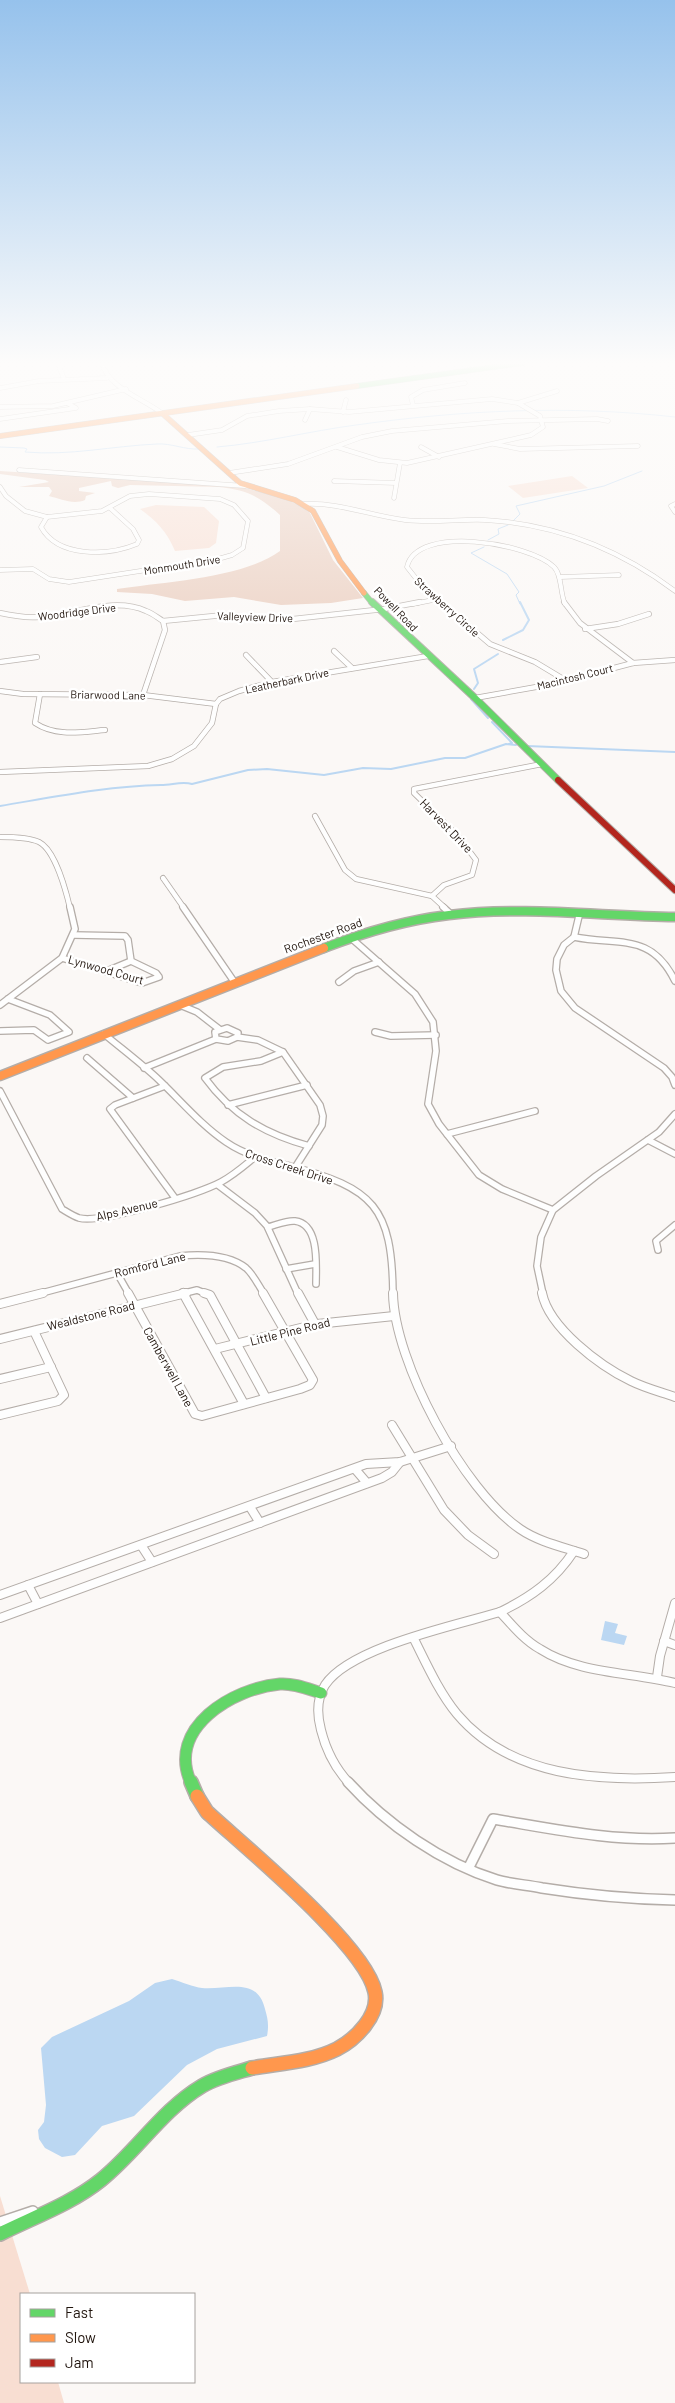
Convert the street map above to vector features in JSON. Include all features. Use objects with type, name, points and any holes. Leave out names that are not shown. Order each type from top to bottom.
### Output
[{"type":"street","points":[[70,475],[245,486],[304,504],[325,503],[412,520],[485,520],[551,530],[588,540],[637,562],[675,590]]},
{"type":"street","points":[[232,475],[245,486]]},
{"type":"street","points":[[394,498],[398,475]]},
{"type":"street","points":[[334,481],[396,483]]},
{"type":"street","name":"Monmouth Drive","points":[[0,487],[6,496],[25,511],[47,518],[82,514],[110,508],[126,498],[142,494],[220,499],[232,503],[248,519],[245,545],[236,553],[218,559],[76,582],[54,580],[33,569],[0,570]]},
{"type":"street","name":"Powell Road","points":[[304,504],[316,514],[340,561],[377,608],[475,698],[675,890]]},
{"type":"street","points":[[675,504],[671,506],[675,512]]},
{"type":"street","points":[[47,518],[41,526],[43,532],[52,540],[68,548],[105,552],[137,544],[139,540],[134,529],[110,508]]},
{"type":"street","name":"Strawberry Circle","points":[[560,577],[556,568],[548,561],[517,549],[482,542],[446,543],[418,552],[408,562],[407,567],[416,580],[490,644],[541,665],[565,680]]},
{"type":"street","points":[[2,564],[6,569]]},
{"type":"street","points":[[619,575],[560,577],[565,605],[585,629],[622,652],[633,663]]},
{"type":"street","name":"Valleyview Drive","points":[[163,621],[224,615],[286,620],[437,598]]},
{"type":"street","name":"Woodridge Drive","points":[[0,613],[32,618],[117,607],[144,611],[163,621]]},
{"type":"street","points":[[585,629],[618,624],[649,614]]},
{"type":"street","points":[[143,695],[165,630],[163,621]]},
{"type":"street","points":[[334,650],[352,668]]},
{"type":"street","points":[[246,654],[272,682]]},
{"type":"street","name":"Leatherbark Drive","points":[[216,704],[220,699],[239,691],[272,682],[428,656]]},
{"type":"street","points":[[0,662],[38,657]]},
{"type":"street","name":"Macintosh Court","points":[[475,698],[565,680],[633,663],[675,660]]},
{"type":"street","name":"Briarwood Lane","points":[[0,691],[40,694],[143,695],[216,704]]},
{"type":"street","points":[[40,694],[34,719],[35,723],[43,728],[61,732],[105,730]]},
{"type":"street","points":[[0,772],[148,766],[172,759],[194,746],[212,723],[216,704]]},
{"type":"street","name":"Harvest Drive","points":[[432,896],[434,891],[472,875],[477,864],[476,858],[468,847],[414,793],[414,789],[542,764]]},
{"type":"street","points":[[315,816],[345,870],[356,879],[432,896],[452,915]]},
{"type":"street","points":[[0,837],[14,837],[39,842],[51,852],[74,921],[74,935],[62,958],[0,1006]]},
{"type":"street","points":[[163,878],[235,983]]},
{"type":"street","name":"Rochester Road","points":[[0,1076],[351,938],[401,924],[452,915],[504,913],[675,917]]},
{"type":"street","points":[[579,916],[574,937],[561,950],[556,970],[557,981],[567,999],[575,1008],[664,1068],[672,1077],[675,1085]]},
{"type":"street","name":"Lynwood Court","points":[[62,958],[142,983],[150,982],[159,977],[156,972],[131,960],[128,940],[125,936],[74,935]]},
{"type":"street","points":[[574,937],[633,944],[645,948],[659,956],[675,981]]},
{"type":"street","points":[[351,938],[421,1000],[433,1022],[436,1035],[436,1051],[428,1104],[447,1134],[469,1163],[489,1183],[553,1210]]},
{"type":"street","points":[[107,971],[131,960]]},
{"type":"street","points":[[339,982],[354,971],[379,962]]},
{"type":"street","points":[[0,1031],[34,1030],[48,1040],[69,1032],[58,1021],[8,999]]},
{"type":"street","points":[[194,999],[197,1012]]},
{"type":"street","points":[[180,1005],[197,1012],[219,1029],[234,1029],[238,1033],[237,1037]]},
{"type":"street","points":[[216,1039],[214,1036],[219,1029]]},
{"type":"street","points":[[375,1032],[391,1036],[436,1035]]},
{"type":"street","name":"Cross Creek Drive","points":[[104,1034],[165,1086],[222,1142],[255,1157],[296,1166],[328,1178],[355,1191],[375,1208],[389,1231],[392,1254],[394,1316],[402,1348],[412,1373],[451,1446],[489,1501],[502,1515],[520,1529],[584,1554]]},
{"type":"street","points":[[144,1068],[216,1039],[228,1041],[237,1037],[258,1040],[283,1052],[320,1105],[323,1116],[322,1126],[296,1166]]},
{"type":"street","points":[[283,1052],[263,1060],[228,1065],[209,1072],[205,1078],[228,1105],[259,1130],[287,1141],[308,1146]]},
{"type":"street","points":[[87,1058],[133,1098]]},
{"type":"street","points":[[228,1105],[307,1085]]},
{"type":"street","points":[[165,1086],[115,1105],[110,1109],[111,1113],[175,1198]]},
{"type":"street","name":"Alps Avenue","points":[[0,1091],[52,1192],[66,1212],[80,1218],[98,1218],[203,1192],[218,1185],[255,1157]]},
{"type":"street","points":[[447,1134],[535,1111]]},
{"type":"street","points":[[675,1114],[668,1123],[648,1140],[596,1176],[553,1210],[541,1237],[537,1266],[544,1301],[563,1329],[586,1352],[631,1381],[675,1396]]},
{"type":"street","points":[[648,1140],[675,1154]]},
{"type":"street","points":[[218,1185],[255,1213],[268,1227],[286,1269],[314,1324]]},
{"type":"street","points":[[268,1227],[294,1221],[304,1224],[315,1248],[316,1284]]},
{"type":"street","points":[[658,1250],[656,1241],[675,1225]]},
{"type":"street","name":"Romford Lane","points":[[0,1304],[180,1256],[199,1254],[227,1259],[248,1269],[313,1380],[310,1385],[244,1404]]},
{"type":"street","points":[[286,1269],[315,1264]]},
{"type":"street","name":"Camberwell Lane","points":[[117,1273],[195,1414],[202,1416],[244,1404]]},
{"type":"street","name":"Wealdstone Road","points":[[0,1339],[197,1290],[210,1295],[266,1398]]},
{"type":"street","points":[[183,1292],[216,1349],[244,1404]]},
{"type":"street","name":"Little Pine Road","points":[[216,1349],[314,1324],[394,1316]]},
{"type":"street","points":[[0,1415],[62,1398],[64,1392],[34,1330]]},
{"type":"street","points":[[0,1379],[51,1366]]},
{"type":"street","points":[[392,1425],[444,1510],[468,1535],[494,1554]]},
{"type":"street","points":[[0,1595],[366,1464],[400,1462],[451,1446]]},
{"type":"street","points":[[0,1618],[367,1483],[392,1472],[400,1462]]},
{"type":"street","points":[[355,1468],[367,1483]]},
{"type":"street","points":[[250,1507],[260,1522]]},
{"type":"street","points":[[141,1545],[152,1562]]},
{"type":"street","points":[[574,1550],[554,1580],[500,1612],[414,1639],[356,1661],[340,1671],[329,1680],[321,1693],[318,1724],[327,1753],[341,1774],[395,1826],[435,1852],[493,1878],[594,1895],[675,1900]]},
{"type":"street","points":[[28,1585],[38,1604]]},
{"type":"street","points":[[657,1677],[664,1641],[675,1603]]},
{"type":"street","points":[[500,1612],[527,1640],[546,1653],[570,1663],[657,1677],[675,1683]]},
{"type":"street","points":[[414,1639],[451,1708],[487,1743],[516,1759],[548,1769],[653,1779],[675,1777]]},
{"type":"street","points":[[664,1641],[675,1645]]},
{"type":"street","points":[[0,2234],[50,2211],[100,2180],[118,2166],[158,2118],[197,2087],[218,2077],[259,2065],[301,2059],[336,2050],[361,2030],[371,2012],[375,1990],[366,1969],[341,1939],[207,1812],[194,1795],[187,1779],[186,1746],[198,1723],[206,1713],[238,1695],[264,1686],[287,1684],[321,1693]]},
{"type":"street","points":[[469,1867],[493,1819],[598,1837],[643,1840],[675,1838]]},
{"type":"street","points":[[0,2222],[68,2200]]},
{"type":"shaded area","points":[[9,475],[63,475],[242,487],[285,499],[301,506],[310,513],[333,560],[363,598],[331,603],[281,605],[234,597],[185,601],[152,594],[117,592],[117,589],[202,578],[246,567],[265,560],[280,551],[280,515],[266,503],[252,495],[219,487],[130,485],[118,488],[112,486],[111,481],[79,488],[79,491],[95,493],[86,496],[85,500],[72,502],[49,496],[52,491],[49,487],[19,487],[49,482]]},
{"type":"shaded area","points":[[572,476],[588,488],[523,498],[508,486]]},
{"type":"shaded area","points":[[156,505],[204,507],[219,521],[216,543],[209,548],[175,551],[161,527],[140,509]]},
{"type":"shaded area","points":[[0,2196],[30,2293],[20,2293],[20,2383],[58,2383],[64,2403],[0,2403]]},
{"type":"water","points":[[605,1621],[618,1624],[615,1633],[627,1636],[624,1645],[601,1640]]},
{"type":"water","points":[[172,1979],[202,1988],[240,1987],[248,1988],[255,1992],[261,1999],[266,2013],[267,2036],[217,2049],[187,2065],[134,2116],[102,2126],[75,2155],[62,2157],[45,2148],[39,2139],[38,2130],[44,2122],[46,2105],[41,2048],[52,2037],[129,2001],[155,1983]]},
{"type":"waterway","points":[[512,522],[520,514],[516,506],[604,486],[632,475]]},
{"type":"waterway","points":[[488,540],[499,534],[498,529],[508,525]]},
{"type":"waterway","points":[[484,547],[471,553],[507,574],[519,592],[516,595],[520,604]]},
{"type":"waterway","points":[[503,640],[523,630],[529,620],[520,602]]},
{"type":"waterway","points":[[474,689],[478,683],[474,669],[498,654]]},
{"type":"waterway","points":[[471,699],[488,718]]},
{"type":"waterway","points":[[492,722],[512,743],[509,744]]},
{"type":"waterway","points":[[0,806],[121,787],[192,784],[248,770],[267,769],[324,775],[363,768],[391,769],[445,758],[465,758],[506,744],[516,745]]},
{"type":"waterway","points":[[527,746],[675,752]]},
{"type":"traffic: fast","points":[[364,593],[377,609],[475,698],[558,780]]},
{"type":"traffic: fast","points":[[324,948],[402,923],[450,915],[534,912],[675,917]]},
{"type":"traffic: fast","points":[[197,1796],[187,1774],[186,1754],[192,1735],[203,1719],[219,1705],[238,1694],[259,1687],[280,1684],[295,1685],[321,1693]]},
{"type":"traffic: fast","points":[[0,2234],[64,2203],[101,2180],[121,2163],[184,2098],[225,2075],[252,2068]]},
{"type":"traffic: slow","points":[[231,475],[240,483],[295,500],[313,511],[340,561],[364,593]]},
{"type":"traffic: slow","points":[[0,1076],[324,948]]},
{"type":"traffic: slow","points":[[197,1796],[207,1812],[274,1872],[329,1926],[368,1974],[375,1992],[375,2001],[370,2018],[359,2033],[344,2045],[317,2057],[252,2068]]},
{"type":"traffic: jam","points":[[558,780],[675,890]]}]
